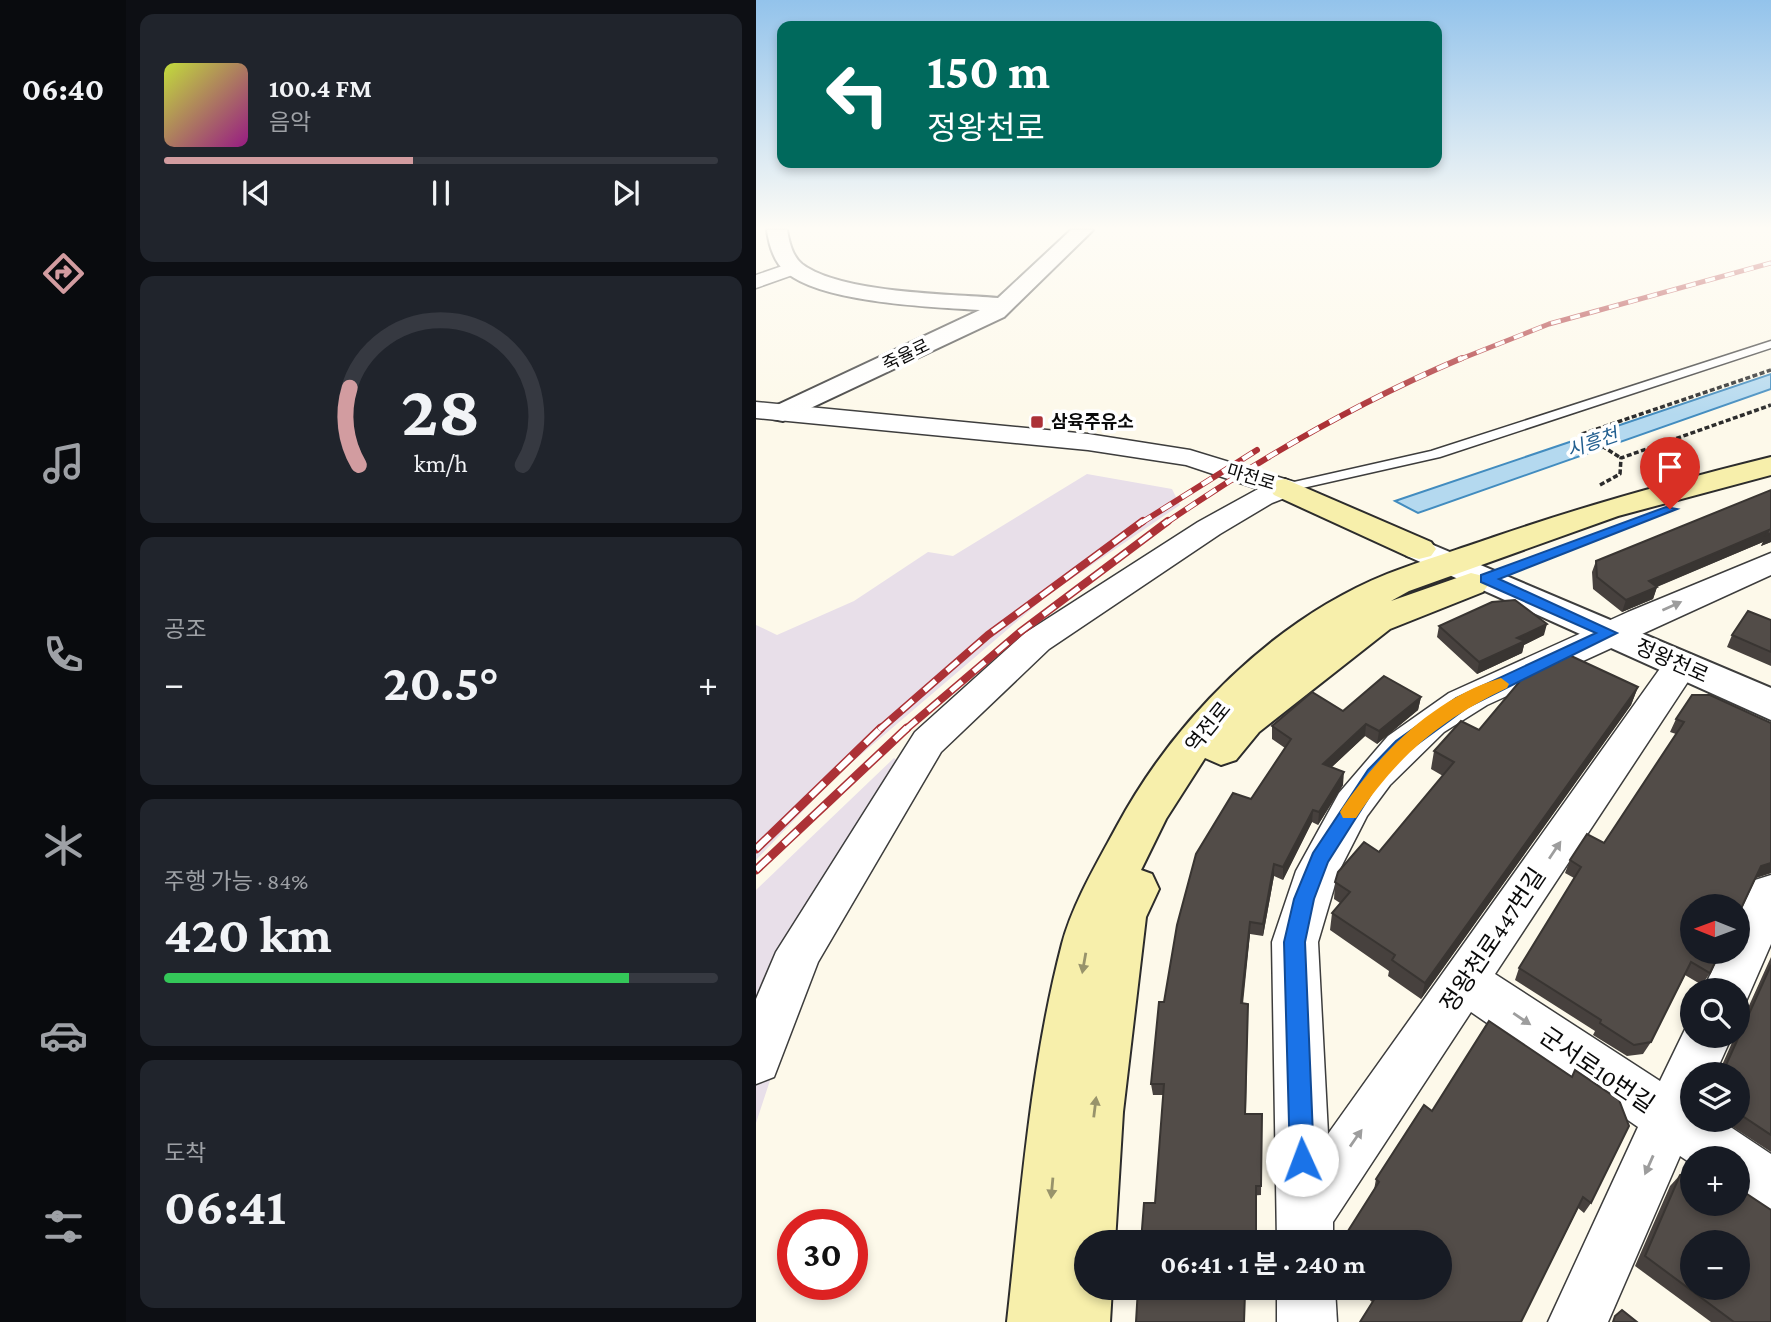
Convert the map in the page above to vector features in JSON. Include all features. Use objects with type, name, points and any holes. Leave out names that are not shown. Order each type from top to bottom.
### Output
[{"type":"main road","name":"역전로","points":[[1040,1322],[1060,1097],[1088,942],[1114,876],[1149,808],[1193,743],[1237,692],[1328,621],[1397,583],[1452,563],[1584,543],[1771,466]]},
{"type":"main road","points":[[1285,488],[1452,563]]},
{"type":"main road","name":"역전로","points":[[1077,1322],[1094,1112],[1121,917],[1178,801],[1244,721],[1305,672],[1452,563]]},
{"type":"street","points":[[871,292],[1003,305]]},
{"type":"street","name":"죽율로","points":[[783,414],[996,312],[1017,292]]},
{"type":"street","name":"마전로","points":[[756,410],[1088,442],[1190,458],[1285,488]]},
{"type":"street","points":[[756,428],[783,414]]},
{"type":"street","points":[[756,1059],[799,952],[928,742],[1037,641],[1209,528],[1262,497],[1285,488]]},
{"type":"street","name":"정왕천로","points":[[1452,563],[1771,705]]},
{"type":"street","points":[[1304,1229],[1295,942],[1304,899],[1320,859],[1374,775],[1402,746],[1462,702],[1609,633],[1761,575]]},
{"type":"street","name":"정왕천로447번길","points":[[1304,1229],[1465,981],[1681,665]]},
{"type":"street","points":[[1732,978],[1771,894]]},
{"type":"street","name":"군서로10번길","points":[[1465,981],[1712,1146]]},
{"type":"street","points":[[1578,1322],[1702,1048]]},
{"type":"street","points":[[1750,1172],[1771,1186]]},
{"type":"street","points":[[1306,1300],[1307,1322]]},
{"type":"lane","name":"마전로","points":[[1285,488],[1435,454],[1771,344]]},
{"type":"path","points":[[1620,458],[1582,434],[1771,370]]},
{"type":"path","points":[[1620,458],[1771,405]]},
{"type":"path","points":[[1598,486],[1620,474],[1620,458]]},
{"type":"shaded area","points":[[1087,474],[1172,489],[1180,505],[1049,594],[836,776],[756,860],[756,625],[777,635],[854,601],[928,552],[953,556]]},
{"type":"shaded area","points":[[894,758],[919,778],[811,956],[756,1123],[756,890]]},
{"type":"water","name":"시흥천","points":[[1771,374],[1771,389],[1418,513],[1395,501]]},
{"type":"building","points":[[1771,490],[1771,533],[1766,535],[1769,530],[1649,581],[1657,587],[1626,600],[1597,577],[1596,561]]},
{"type":"building","points":[[1515,600],[1547,624],[1517,638],[1525,641],[1479,662],[1439,626],[1492,602]]},
{"type":"building","points":[[1748,611],[1771,620],[1771,652],[1732,635]]},
{"type":"building","points":[[1569,655],[1638,687],[1425,983],[1392,960],[1395,955],[1332,913],[1350,892],[1335,882],[1338,872],[1364,842],[1379,852],[1454,762],[1434,751],[1461,721],[1479,730],[1525,675]]},
{"type":"building","points":[[1384,676],[1421,697],[1379,731],[1366,724],[1323,764],[1344,772],[1319,812],[1313,810],[1283,867],[1274,864],[1263,924],[1250,922],[1241,1003],[1248,1004],[1245,1114],[1262,1114],[1261,1186],[1256,1186],[1256,1230],[1142,1230],[1144,1203],[1155,1203],[1164,1084],[1151,1084],[1159,1002],[1164,1002],[1177,925],[1196,854],[1233,793],[1251,799],[1291,739],[1272,726],[1312,692],[1343,711]]},
{"type":"building","points":[[1692,695],[1710,695],[1771,723],[1771,863],[1761,866],[1748,894],[1680,894],[1680,964],[1690,964],[1683,978],[1680,978],[1680,984],[1651,1042],[1634,1045],[1600,1023],[1601,1020],[1519,968],[1581,867],[1570,860],[1587,834],[1604,843],[1684,722],[1676,719]]},
{"type":"building","points":[[1694,964],[1714,964],[1710,973]]},
{"type":"building","points":[[1771,965],[1771,1135],[1750,1121],[1750,1062],[1727,1062],[1734,1048],[1750,1048],[1750,1012]]},
{"type":"building","points":[[1489,1021],[1572,1077],[1575,1070],[1619,1100],[1629,1126],[1591,1203],[1583,1197],[1521,1322],[1360,1322],[1374,1300],[1452,1300],[1452,1230],[1349,1230],[1379,1182],[1376,1179],[1424,1105],[1432,1111]]},
{"type":"building","points":[[1680,1175],[1680,1216],[1750,1216],[1750,1196],[1771,1210],[1771,1322],[1734,1322],[1704,1300],[1750,1300],[1750,1230],[1680,1230],[1680,1282],[1645,1256]]},
{"type":"building","points":[[1137,1300],[1245,1300],[1244,1322],[1136,1322]]},
{"type":"building","points":[[1622,1310],[1637,1322],[1613,1322]]},
{"type":"railway","points":[[1458,360],[1549,324],[1667,292]]},
{"type":"railway","points":[[1166,523],[1237,476],[1310,433],[1385,393],[1462,358]]},
{"type":"railway","points":[[1141,523],[1257,450]]},
{"type":"railway","points":[[879,730],[988,635],[1143,521]]},
{"type":"railway","points":[[905,730],[1020,632],[1168,521]]},
{"type":"railway","points":[[756,849],[881,728]]},
{"type":"railway","points":[[756,870],[907,728]]},
{"type":"slow traffic","points":[[1349,812],[1374,775],[1402,746],[1462,702],[1501,684]]},
{"type":"place","name":"삼육주유소","points":[[1037,422]]},
{"type":"route","points":[[1302,1160],[1295,942],[1304,899],[1320,859],[1374,775],[1402,746],[1435,720],[1462,702],[1609,633],[1486,578],[1670,509]]}]
